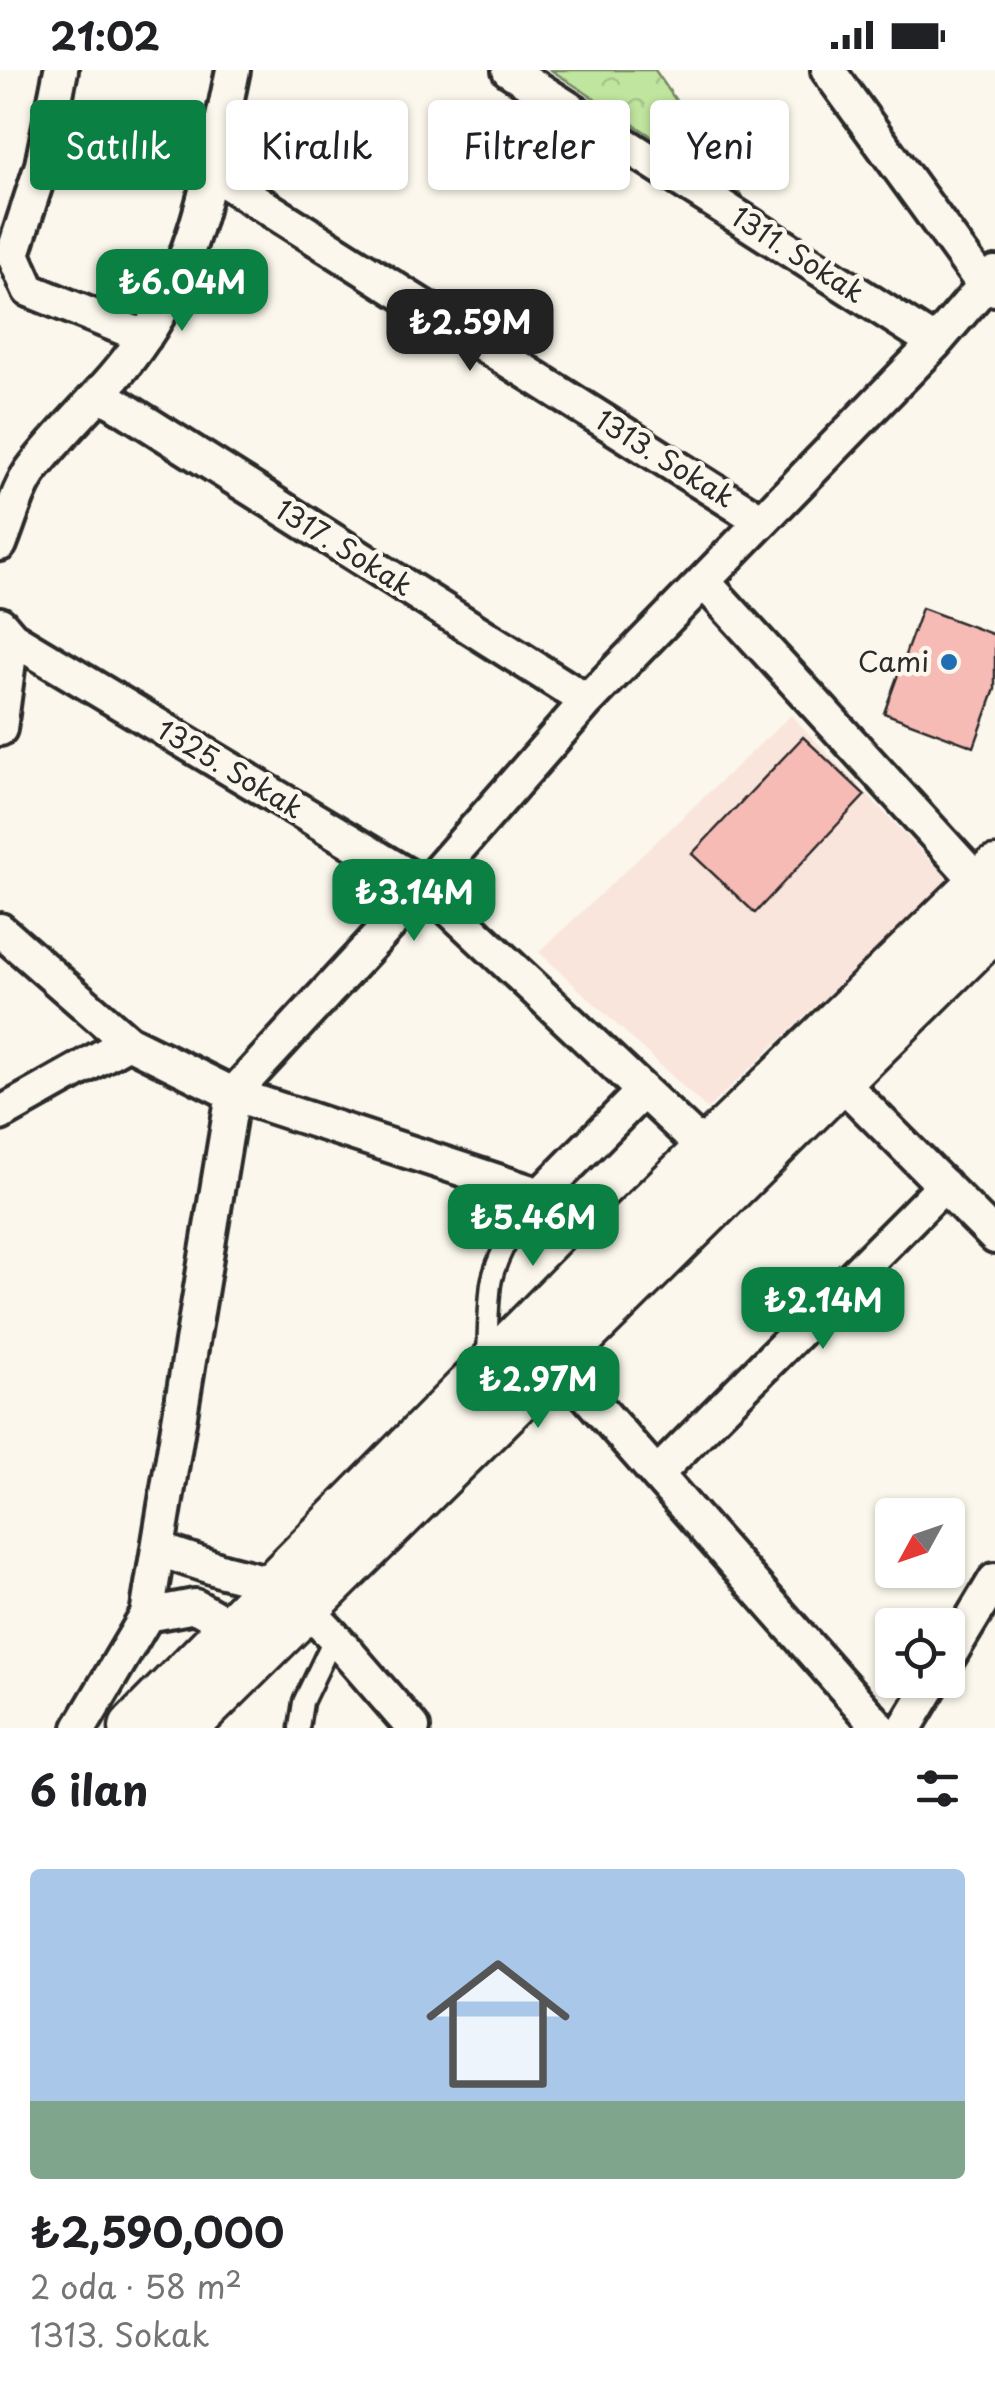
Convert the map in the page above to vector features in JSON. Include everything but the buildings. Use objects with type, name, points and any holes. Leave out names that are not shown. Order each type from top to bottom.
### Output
[{"type":"street","points":[[0,544],[32,470],[101,394],[146,336],[174,281],[212,173],[233,70]]},
{"type":"street","name":"1311. Sokak","points":[[509,70],[935,342]]},
{"type":"street","points":[[80,1728],[147,1615],[233,1094],[425,886],[587,701],[991,282],[828,70]]},
{"type":"street","points":[[56,71],[42,166],[14,254],[29,290],[146,336]]},
{"type":"street","name":"1313. Sokak","points":[[212,173],[762,521]]},
{"type":"street","name":"1317. Sokak","points":[[101,394],[587,701]]},
{"type":"street","points":[[704,582],[990,894]]},
{"type":"street","points":[[0,730],[6,631]]},
{"type":"street","name":"1325. Sokak","points":[[6,631],[425,886],[707,1151]]},
{"type":"street","points":[[183,1728],[838,1078],[990,894]]},
{"type":"street","points":[[134,1728],[232,1627],[305,1609],[486,1371],[707,1151],[990,894]]},
{"type":"street","points":[[0,930],[128,1042],[233,1094],[540,1195],[643,1091]]},
{"type":"street","points":[[0,1114],[128,1042]]},
{"type":"street","points":[[838,1078],[995,1237]]},
{"type":"street","points":[[657,1474],[944,1186]]},
{"type":"street","points":[[555,1359],[880,1728]]},
{"type":"street","points":[[160,1550],[223,1572],[305,1609],[413,1728]]},
{"type":"street","points":[[965,1630],[995,1580]]},
{"type":"street","points":[[147,1615],[195,1606],[232,1627]]},
{"type":"street","points":[[905,1728],[923,1698]]},
{"type":"lane","points":[[486,1371],[492,1280],[515,1228],[540,1195]]},
{"type":"lane","points":[[299,1728],[305,1609]]},
{"type":"shaded area","points":[[791,715],[949,880],[707,1109],[539,952]]},
{"type":"green space","points":[[551,70],[655,70],[676,100],[650,100],[650,135],[630,122],[630,100],[597,100]]},
{"type":"place","name":"Cami","points":[[949,662]]}]
